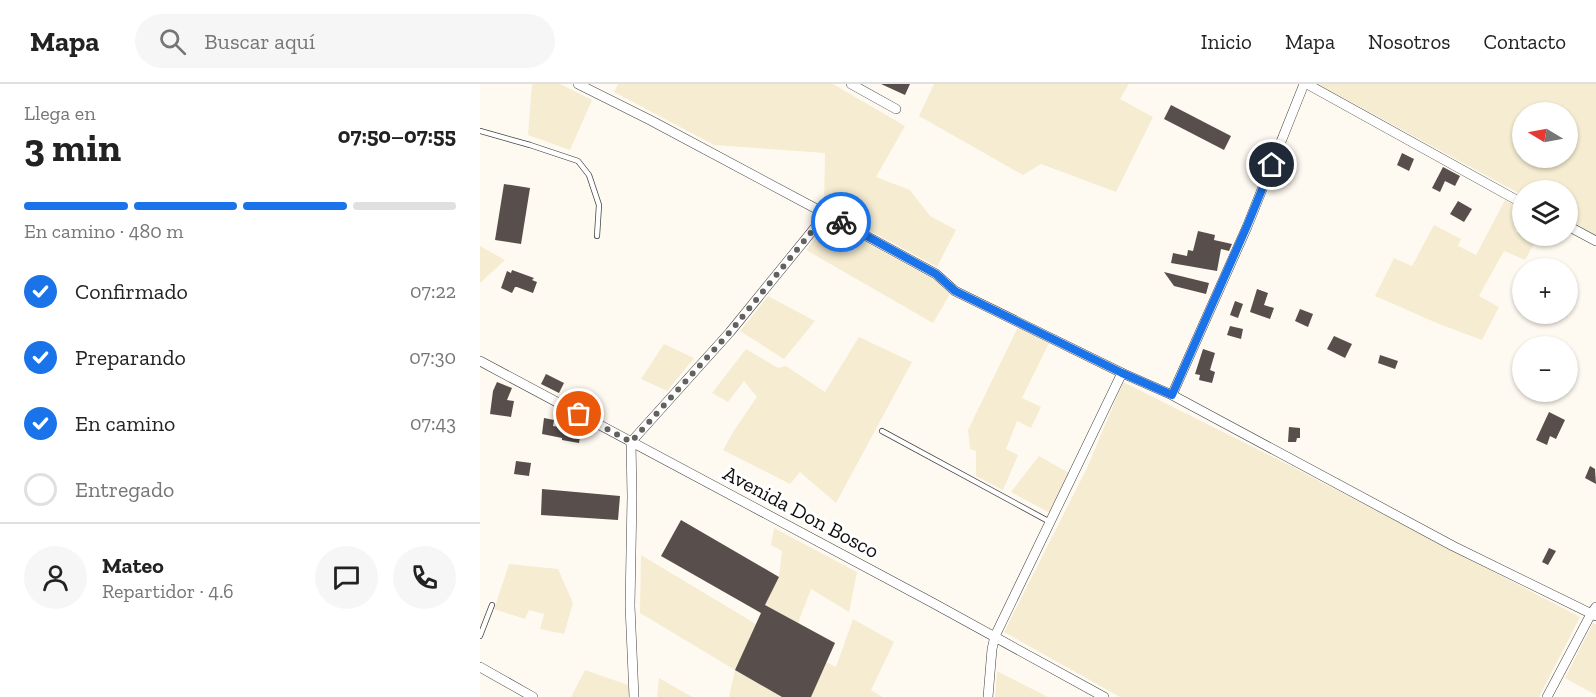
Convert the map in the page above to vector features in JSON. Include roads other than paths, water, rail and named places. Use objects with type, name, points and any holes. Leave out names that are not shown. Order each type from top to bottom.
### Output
[{"type":"street","points":[[578,84],[650,120],[936,274],[955,291],[1172,395],[1453,546],[1594,612],[1547,697]]},
{"type":"street","points":[[851,84],[896,109]]},
{"type":"street","points":[[1172,395],[1247,226],[1306,84],[1512,197]]},
{"type":"street","points":[[634,697],[630,606],[631,442],[730,332],[826,214]]},
{"type":"street","points":[[1578,232],[1596,242]]},
{"type":"street","name":"Avenida Don Bosco","points":[[480,361],[995,636],[1104,697]]},
{"type":"street","points":[[988,697],[995,636],[1122,373]]},
{"type":"street","points":[[480,667],[532,697]]},
{"type":"lane","points":[[480,131],[578,161],[589,175],[599,205],[597,236]]},
{"type":"lane","points":[[882,431],[1050,522]]},
{"type":"lane","points":[[480,636],[492,605]]}]
